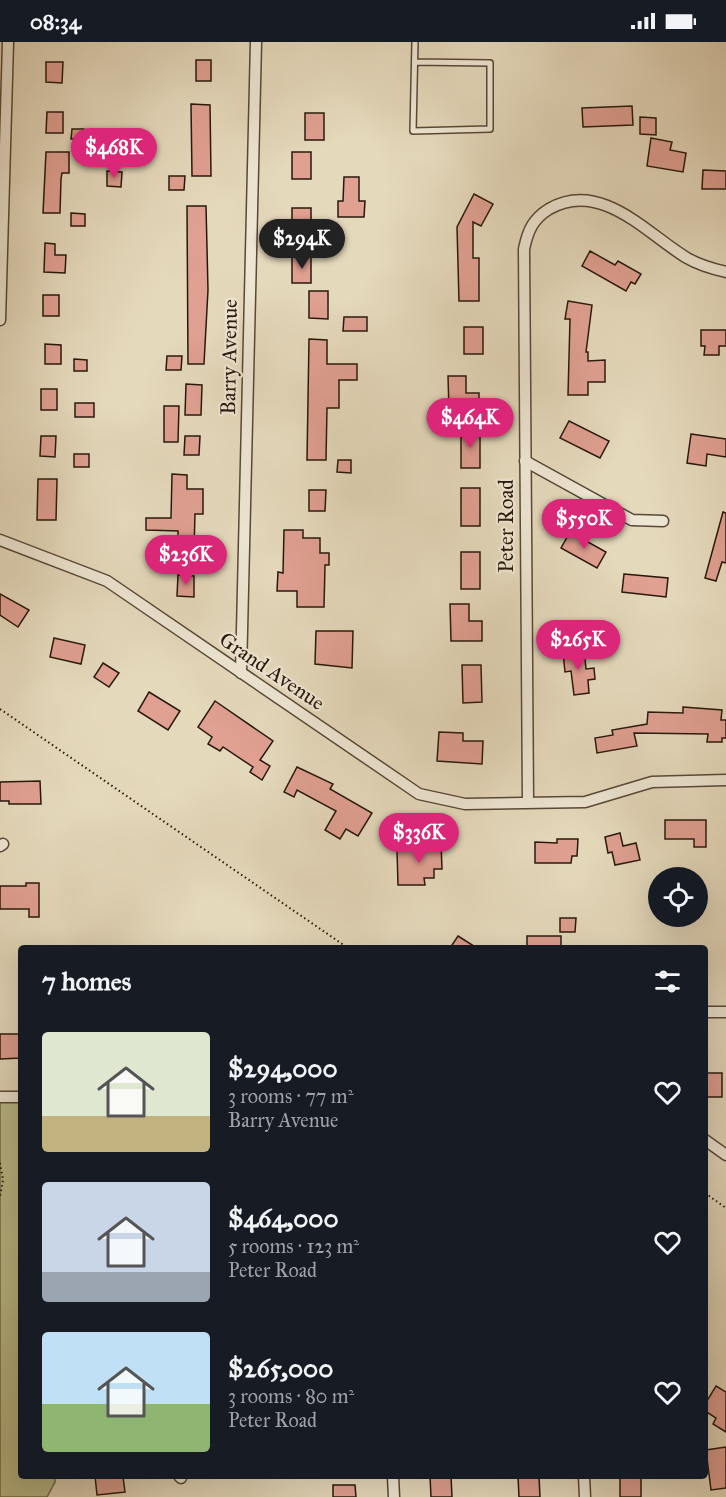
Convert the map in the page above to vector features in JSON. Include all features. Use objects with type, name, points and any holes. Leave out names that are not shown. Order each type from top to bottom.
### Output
[{"type":"street","points":[[0,320],[8,42]]},
{"type":"street","name":"Barry Avenue","points":[[241,673],[256,42]]},
{"type":"street","name":"Peter Road","points":[[528,802],[524,249],[527,234],[536,217],[561,202],[571,201],[609,207],[633,218],[689,259],[726,272]]},
{"type":"street","points":[[525,461],[632,520],[663,521]]},
{"type":"street","name":"Grand Avenue","points":[[0,540],[107,581],[419,794],[465,804],[585,802],[658,781],[726,780]]},
{"type":"street","points":[[708,1012],[726,1012]]},
{"type":"street","points":[[0,1097],[18,1097]]},
{"type":"street","points":[[708,1142],[726,1155]]},
{"type":"street","points":[[393,1479],[394,1497]]},
{"type":"street","points":[[584,1479],[585,1497]]},
{"type":"lane","points":[[415,42],[413,131],[490,129],[490,63],[415,62]]},
{"type":"path","points":[[0,709],[344,945]]},
{"type":"path","points":[[0,1163],[3,1180],[0,1197]]},
{"type":"path","points":[[708,1196],[726,1208]]},
{"type":"green space","points":[[0,1101],[18,1101],[18,1479],[55,1479],[55,1482],[47,1497],[0,1497]]},
{"type":"building","points":[[196,60],[211,60],[211,81],[196,81]]},
{"type":"building","points":[[46,62],[63,62],[62,83],[46,82]]},
{"type":"building","points":[[191,104],[210,105],[211,176],[192,176]]},
{"type":"building","points":[[632,106],[633,125],[583,127],[582,108]]},
{"type":"building","points":[[47,112],[63,112],[63,133],[46,133]]},
{"type":"building","points":[[305,113],[324,113],[324,140],[305,140]]},
{"type":"building","points":[[640,117],[656,118],[656,135],[640,134]]},
{"type":"building","points":[[72,129],[84,129],[84,139],[71,139]]},
{"type":"building","points":[[651,138],[672,142],[670,150],[686,153],[683,172],[647,166]]},
{"type":"building","points":[[46,152],[69,152],[69,173],[62,173],[61,179],[60,213],[43,213]]},
{"type":"building","points":[[292,152],[311,152],[311,179],[292,179]]},
{"type":"building","points":[[703,170],[726,171],[726,189],[702,189]]},
{"type":"building","points":[[107,171],[122,172],[121,187],[107,186]]},
{"type":"building","points":[[169,176],[185,176],[184,190],[169,190]]},
{"type":"building","points":[[344,177],[359,177],[359,201],[365,201],[364,217],[338,217],[338,201],[343,201]]},
{"type":"building","points":[[474,194],[493,204],[481,226],[473,222],[473,258],[479,258],[479,301],[459,301],[457,227]]},
{"type":"building","points":[[187,206],[206,206],[208,290],[204,364],[188,364]]},
{"type":"building","points":[[292,208],[311,208],[311,235],[292,235]]},
{"type":"building","points":[[71,213],[85,214],[85,226],[71,226]]},
{"type":"building","points":[[45,243],[55,244],[55,255],[66,255],[65,273],[44,272]]},
{"type":"building","points":[[590,251],[615,265],[618,261],[641,274],[635,284],[631,282],[626,291],[582,266]]},
{"type":"building","points":[[292,256],[311,256],[311,283],[292,283]]},
{"type":"building","points":[[309,291],[328,291],[328,319],[309,318]]},
{"type":"building","points":[[43,295],[59,295],[59,316],[43,316]]},
{"type":"building","points":[[568,301],[592,305],[586,352],[588,352],[588,361],[605,360],[605,382],[588,382],[588,395],[568,395],[570,319],[565,319]]},
{"type":"building","points":[[344,317],[367,317],[367,331],[343,331]]},
{"type":"building","points":[[464,327],[483,327],[483,354],[464,354]]},
{"type":"building","points":[[701,330],[726,330],[726,346],[719,346],[719,355],[704,355],[705,346],[701,346]]},
{"type":"building","points":[[309,339],[327,340],[327,364],[357,364],[357,380],[339,380],[339,408],[327,408],[326,460],[307,460]]},
{"type":"building","points":[[45,344],[61,345],[61,364],[45,364]]},
{"type":"building","points":[[167,356],[182,356],[181,370],[166,370]]},
{"type":"building","points":[[74,359],[87,360],[87,371],[74,371]]},
{"type":"building","points":[[448,376],[466,376],[466,393],[479,393],[479,411],[449,411]]},
{"type":"building","points":[[186,384],[202,385],[201,415],[185,415]]},
{"type":"building","points":[[41,389],[57,389],[57,410],[41,410]]},
{"type":"building","points":[[75,403],[94,403],[94,417],[75,417]]},
{"type":"building","points":[[164,406],[179,406],[178,442],[164,442]]},
{"type":"building","points":[[569,421],[609,441],[600,458],[560,438]]},
{"type":"building","points":[[461,431],[480,431],[480,468],[461,468]]},
{"type":"building","points":[[691,434],[726,439],[726,457],[707,454],[706,466],[687,463]]},
{"type":"building","points":[[41,436],[56,436],[55,457],[40,456]]},
{"type":"building","points":[[185,436],[200,436],[199,455],[184,455]]},
{"type":"building","points":[[74,454],[89,454],[89,467],[74,467]]},
{"type":"building","points":[[338,460],[351,460],[351,473],[337,472]]},
{"type":"building","points":[[172,474],[187,475],[187,489],[203,489],[203,514],[195,514],[194,550],[178,550],[178,531],[146,530],[146,518],[171,518]]},
{"type":"building","points":[[38,479],[57,479],[56,520],[37,520]]},
{"type":"building","points":[[461,488],[480,488],[480,526],[461,526]]},
{"type":"building","points":[[309,490],[326,490],[325,511],[309,511]]},
{"type":"building","points":[[723,512],[726,513],[726,563],[722,562],[716,581],[705,578]]},
{"type":"building","points":[[284,530],[303,530],[303,538],[320,538],[320,553],[329,553],[329,565],[325,565],[324,607],[297,607],[297,591],[277,591],[278,572],[283,573]]},
{"type":"building","points":[[570,532],[606,552],[597,568],[561,548]]},
{"type":"building","points":[[461,552],[480,552],[480,589],[461,589]]},
{"type":"building","points":[[624,574],[668,578],[666,597],[622,592]]},
{"type":"building","points":[[178,575],[194,576],[194,597],[177,596]]},
{"type":"building","points":[[0,594],[29,610],[18,627],[0,615]]},
{"type":"building","points":[[450,604],[469,604],[469,621],[482,621],[482,641],[451,641]]},
{"type":"building","points":[[316,631],[353,631],[352,668],[315,664]]},
{"type":"building","points":[[54,638],[85,645],[81,664],[50,657]]},
{"type":"building","points":[[584,650],[586,669],[594,668],[595,679],[588,680],[589,693],[574,695],[571,671],[565,672],[563,652]]},
{"type":"building","points":[[103,663],[119,673],[109,687],[94,677]]},
{"type":"building","points":[[462,665],[481,665],[482,702],[463,703]]},
{"type":"building","points":[[149,692],[180,711],[168,730],[138,711]]},
{"type":"building","points":[[215,701],[273,741],[260,760],[270,766],[262,780],[250,772],[253,767],[223,747],[220,751],[208,744],[212,737],[198,727]]},
{"type":"building","points":[[683,707],[722,710],[721,720],[726,720],[726,738],[722,738],[722,742],[707,742],[708,734],[634,733],[637,746],[597,753],[595,738],[613,735],[612,730],[647,724],[648,712],[683,713]]},
{"type":"building","points":[[439,732],[463,733],[463,741],[483,741],[482,764],[437,761]]},
{"type":"building","points":[[297,767],[333,784],[330,789],[372,813],[358,836],[346,829],[340,839],[325,830],[336,811],[297,790],[294,797],[284,792]]},
{"type":"building","points":[[40,781],[41,804],[9,804],[9,801],[0,801],[0,782]]},
{"type":"building","points":[[665,820],[706,820],[706,847],[694,847],[694,839],[665,839]]},
{"type":"building","points":[[620,833],[623,846],[636,843],[640,860],[615,865],[612,852],[608,853],[605,837]]},
{"type":"building","points":[[557,839],[578,839],[577,856],[572,856],[571,863],[535,863],[535,842],[557,843]]},
{"type":"building","points":[[417,843],[441,843],[442,869],[434,869],[434,878],[424,878],[425,885],[398,885],[397,850],[418,850]]},
{"type":"building","points":[[26,883],[39,883],[39,917],[29,917],[29,909],[0,909],[0,886],[26,886]]},
{"type":"building","points":[[560,918],[576,918],[575,932],[560,932]]},
{"type":"building","points":[[458,936],[472,945],[452,945]]},
{"type":"building","points":[[527,936],[561,936],[561,945],[527,945]]},
{"type":"building","points":[[0,1034],[18,1034],[18,1058],[0,1059]]},
{"type":"building","points":[[708,1073],[722,1073],[722,1097],[708,1097]]},
{"type":"building","points":[[716,1386],[726,1392],[726,1432],[713,1424],[716,1418],[708,1413],[708,1399]]},
{"type":"building","points":[[726,1447],[726,1488],[711,1490],[708,1450]]},
{"type":"building","points":[[95,1479],[123,1479],[125,1492],[97,1495]]},
{"type":"building","points":[[430,1479],[451,1479],[452,1497],[431,1497]]},
{"type":"building","points":[[518,1479],[539,1479],[540,1497],[519,1497]]},
{"type":"building","points":[[620,1479],[641,1479],[641,1497],[620,1497]]},
{"type":"building","points":[[333,1485],[355,1485],[356,1497],[333,1497]]}]
